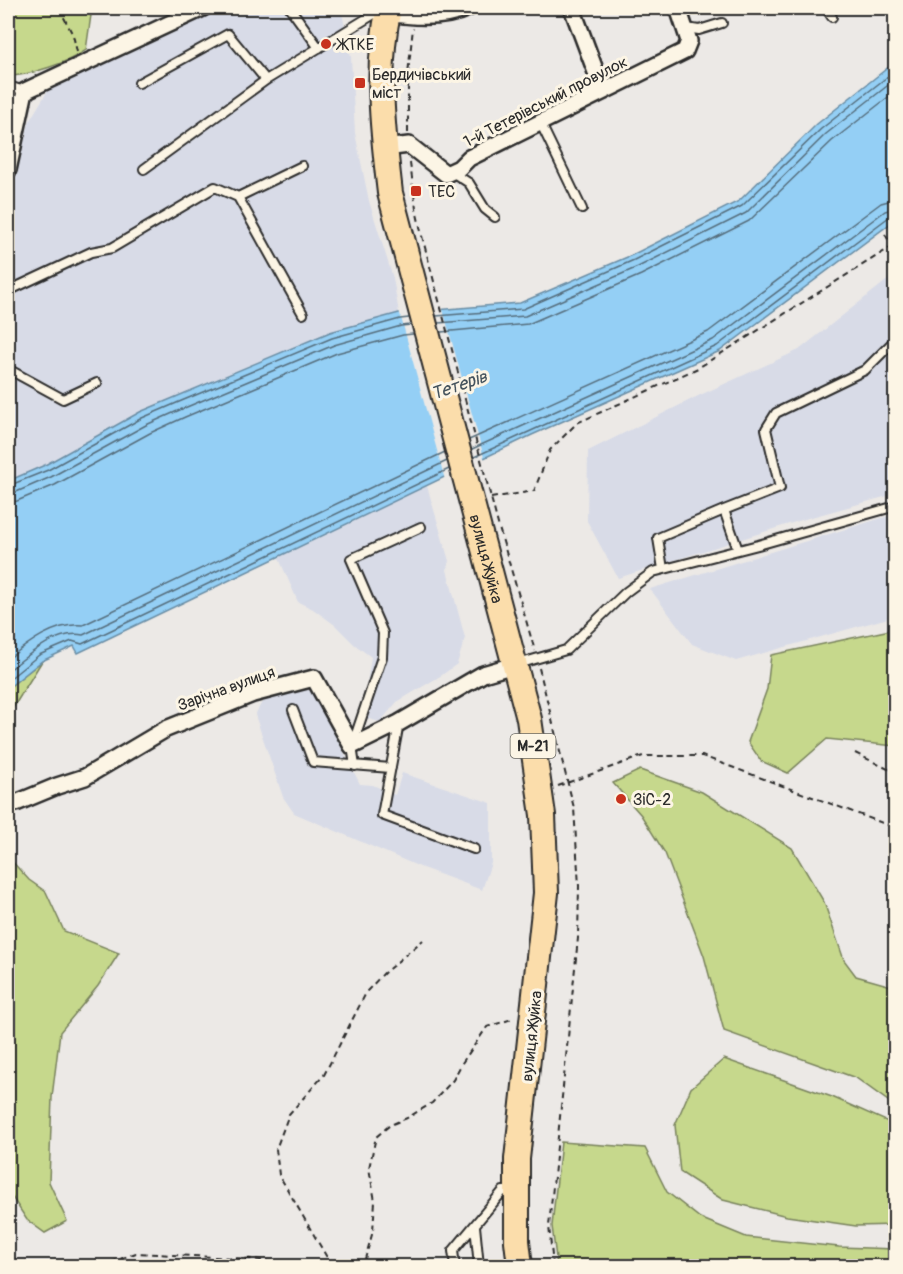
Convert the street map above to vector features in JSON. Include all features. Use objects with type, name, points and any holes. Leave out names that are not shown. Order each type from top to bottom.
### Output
[{"type":"highway","name":"вулиця Жуйка","points":[[389,10],[380,107],[397,147],[390,193],[529,719],[543,826],[546,893],[522,1114],[517,1191]]},
{"type":"highway","name":"М-21","points":[[517,1191],[517,1241],[520,1266]]},
{"type":"street","points":[[8,170],[25,91],[203,8]]},
{"type":"street","points":[[389,10],[415,17],[468,8]]},
{"type":"street","points":[[572,8],[603,91]]},
{"type":"street","points":[[678,8],[686,28]]},
{"type":"street","name":"1-й Тетерівський провулок","points":[[451,172],[459,168],[468,158],[685,51],[689,41],[686,28]]},
{"type":"street","points":[[397,147],[446,174],[451,172]]},
{"type":"street","points":[[352,746],[399,723],[483,675],[514,665]]},
{"type":"street","name":"Зарічна вулиця","points":[[16,803],[85,777],[166,729],[253,694],[314,678],[352,746]]},
{"type":"lane","points":[[290,8],[319,48]]},
{"type":"lane","points":[[826,8],[832,17]]},
{"type":"lane","points":[[144,169],[266,80],[379,11],[389,10]]},
{"type":"lane","points":[[686,28],[699,30],[722,23]]},
{"type":"lane","points":[[139,83],[228,34],[266,80]]},
{"type":"lane","points":[[8,86],[25,91]]},
{"type":"lane","points":[[540,122],[582,209]]},
{"type":"lane","points":[[238,197],[302,166]]},
{"type":"lane","points":[[451,172],[469,183],[485,209],[495,217]]},
{"type":"lane","points":[[8,291],[91,252],[112,248],[215,188],[238,197],[303,314]]},
{"type":"lane","points":[[663,569],[658,538],[780,488],[766,429],[776,413],[865,370],[896,339]]},
{"type":"lane","points":[[8,369],[63,399],[97,383]]},
{"type":"lane","points":[[514,665],[566,650],[626,592],[653,572],[896,506]]},
{"type":"lane","points":[[724,510],[738,550]]},
{"type":"lane","points":[[355,766],[352,746],[382,657],[383,633],[351,559],[421,527]]},
{"type":"lane","points":[[293,710],[312,762],[391,768]]},
{"type":"lane","points":[[399,723],[382,815],[474,849]]},
{"type":"lane","points":[[455,1266],[453,1251],[503,1191],[517,1191]]},
{"type":"lane","points":[[475,1226],[479,1266]]},
{"type":"path","points":[[59,8],[73,35],[81,65]]},
{"type":"path","points":[[415,17],[397,147],[412,188],[422,236],[499,528]]},
{"type":"path","points":[[491,498],[534,491],[550,450],[577,423],[698,368],[894,245],[885,234]]},
{"type":"path","points":[[855,753],[890,770],[896,770]]},
{"type":"path","points":[[558,786],[642,756],[702,756],[896,828]]},
{"type":"path","points":[[332,1266],[279,1174],[276,1149],[290,1114],[324,1075],[367,991],[384,973],[423,940]]},
{"type":"path","points":[[356,1266],[365,1260],[373,1231],[375,1201],[369,1168],[376,1137],[390,1125],[432,1103],[453,1080],[462,1063],[488,1027],[512,1018],[533,1019]]},
{"type":"path","points":[[101,1266],[136,1253],[251,1259],[310,1266]]},
{"type":"shaded area","points":[[221,8],[341,8],[351,57],[355,133],[369,201],[393,278],[399,313],[322,335],[140,412],[45,465],[8,481],[8,232],[14,225],[14,177],[30,120],[50,87]]},
{"type":"shaded area","points":[[895,274],[895,494],[808,518],[618,578],[587,521],[588,451],[698,396],[799,350]]},
{"type":"shaded area","points":[[427,486],[449,561],[447,570],[465,638],[457,664],[397,702],[380,722],[362,717],[371,657],[335,625],[313,609],[298,602],[277,554]]},
{"type":"shaded area","points":[[895,514],[895,616],[736,661],[692,644],[650,589]]},
{"type":"shaded area","points":[[302,687],[313,692],[360,784],[373,785],[395,795],[402,773],[491,803],[491,863],[482,890],[420,867],[294,813],[283,797],[255,715],[262,702]]},
{"type":"green space","points":[[8,8],[92,8],[86,50],[48,68],[8,76]]},
{"type":"green space","points":[[895,629],[895,746],[827,739],[788,773],[761,761],[748,742],[767,689],[771,655]]},
{"type":"green space","points":[[42,661],[8,716],[8,688]]},
{"type":"green space","points":[[640,770],[702,792],[792,848],[824,902],[844,960],[856,976],[895,987],[895,1106],[856,1078],[724,1031],[704,956],[665,853],[641,815],[613,783]]},
{"type":"green space","points":[[8,857],[29,880],[46,892],[64,931],[119,953],[98,986],[60,1032],[52,1097],[49,1182],[67,1221],[45,1233],[27,1220],[8,1191]]},
{"type":"green space","points":[[724,1059],[832,1097],[893,1124],[896,1128],[895,1225],[856,1226],[787,1216],[723,1200],[680,1172],[675,1125],[691,1088]]},
{"type":"green space","points":[[561,1142],[645,1148],[667,1192],[700,1218],[746,1237],[839,1247],[895,1249],[895,1266],[557,1266],[552,1226]]},
{"type":"water","name":"Тетерів","points":[[895,62],[895,220],[720,351],[532,435],[78,653],[74,646],[42,661],[8,688],[8,481],[45,465],[140,412],[330,332],[399,313],[520,303],[632,255],[739,201],[817,124]]},
{"type":"pier","points":[[442,306],[485,461],[445,480],[399,310]]},
{"type":"place","name":"ЖТКЕ","points":[[326,44]]},
{"type":"place","name":"Бердичівський міст","points":[[360,83]]},
{"type":"place","name":"ТЕС","points":[[416,191]]},
{"type":"place","name":"ЗіС-2","points":[[621,799]]}]
